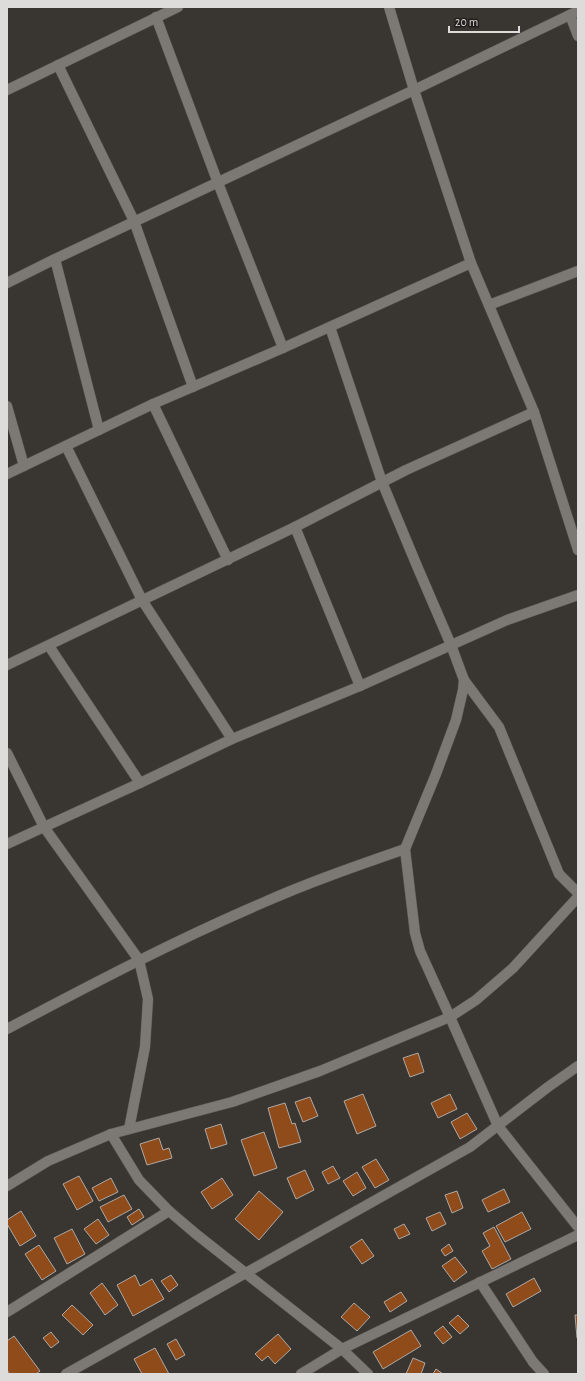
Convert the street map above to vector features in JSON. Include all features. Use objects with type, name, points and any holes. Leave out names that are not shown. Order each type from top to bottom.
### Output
[{"type":"street","points":[[7,90],[178,7]]},
{"type":"street","points":[[389,7],[414,90],[472,263],[534,412],[578,550]]},
{"type":"street","points":[[8,281],[218,183],[574,13],[578,36]]},
{"type":"street","points":[[156,18],[282,348]]},
{"type":"street","points":[[58,65],[134,221],[193,387]]},
{"type":"street","points":[[55,259],[99,430]]},
{"type":"street","points":[[7,474],[153,404],[472,263]]},
{"type":"street","points":[[489,305],[578,270]]},
{"type":"street","points":[[330,327],[382,482],[451,645],[464,680],[499,727],[559,874],[578,893]]},
{"type":"street","points":[[153,404],[228,560]]},
{"type":"street","points":[[7,406],[24,466]]},
{"type":"street","points":[[7,665],[228,560],[406,470],[534,412]]},
{"type":"street","points":[[66,446],[142,600],[232,739]]},
{"type":"street","points":[[295,527],[360,686]]},
{"type":"street","points":[[7,844],[232,739],[360,686],[507,620],[578,595]]},
{"type":"street","points":[[49,646],[140,783]]},
{"type":"street","points":[[464,680],[456,720],[436,774],[405,849],[415,933],[420,951],[498,1126],[578,1227]]},
{"type":"street","points":[[7,753],[44,827],[139,960],[148,999],[145,1047],[129,1129]]},
{"type":"street","points":[[7,1029],[139,960],[260,904],[335,874],[405,849]]},
{"type":"street","points":[[7,1186],[48,1161],[111,1134],[232,1102],[320,1071],[450,1017],[476,1000],[513,968],[578,897]]},
{"type":"street","points":[[66,1374],[470,1147],[548,1086],[578,1066]]},
{"type":"street","points":[[111,1134],[139,1180],[169,1211],[245,1274],[342,1349],[368,1374]]},
{"type":"street","points":[[7,1312],[169,1211]]},
{"type":"street","points":[[301,1374],[342,1349],[578,1235]]},
{"type":"street","points":[[480,1282],[533,1362],[544,1374]]},
{"type":"building","points":[[418,1053],[424,1072],[410,1077],[403,1058]]},
{"type":"building","points":[[363,1094],[376,1126],[357,1134],[344,1101]]},
{"type":"building","points":[[450,1094],[457,1109],[438,1118],[431,1103]]},
{"type":"building","points":[[310,1097],[318,1116],[303,1122],[295,1102]]},
{"type":"building","points":[[285,1103],[292,1124],[295,1123],[301,1142],[279,1148],[268,1108]]},
{"type":"building","points":[[467,1113],[477,1129],[460,1139],[451,1122]]},
{"type":"building","points":[[221,1124],[227,1144],[211,1149],[205,1129]]},
{"type":"building","points":[[264,1132],[277,1168],[254,1176],[241,1140]]},
{"type":"building","points":[[159,1138],[163,1150],[169,1148],[172,1158],[147,1165],[140,1144]]},
{"type":"building","points":[[376,1159],[389,1180],[375,1188],[362,1167]]},
{"type":"building","points":[[333,1166],[340,1178],[328,1184],[322,1172]]},
{"type":"building","points":[[305,1170],[314,1190],[296,1199],[287,1178]]},
{"type":"building","points":[[357,1172],[366,1188],[353,1196],[343,1181]]},
{"type":"building","points":[[79,1176],[93,1201],[77,1210],[63,1184]]},
{"type":"building","points":[[111,1178],[118,1192],[99,1201],[92,1188]]},
{"type":"building","points":[[222,1178],[233,1195],[212,1209],[201,1192]]},
{"type":"building","points":[[504,1189],[510,1202],[488,1212],[482,1200]]},
{"type":"building","points":[[259,1191],[283,1212],[259,1240],[235,1219]]},
{"type":"building","points":[[457,1191],[463,1208],[452,1213],[445,1195]]},
{"type":"building","points":[[124,1195],[132,1209],[108,1222],[100,1207]]},
{"type":"building","points":[[139,1209],[144,1217],[132,1225],[127,1217]]},
{"type":"building","points":[[21,1211],[36,1236],[20,1246],[7,1224],[7,1220]]},
{"type":"building","points":[[440,1212],[446,1224],[432,1231],[426,1218]]},
{"type":"building","points":[[522,1212],[531,1229],[505,1242],[496,1226]]},
{"type":"building","points":[[98,1219],[109,1235],[96,1244],[84,1229]]},
{"type":"building","points":[[404,1224],[410,1234],[399,1239],[394,1229]]},
{"type":"building","points":[[494,1227],[511,1259],[492,1269],[482,1251],[490,1246],[483,1233]]},
{"type":"building","points":[[72,1229],[85,1254],[67,1264],[54,1238]]},
{"type":"building","points":[[362,1239],[374,1256],[362,1264],[350,1247]]},
{"type":"building","points":[[449,1244],[453,1251],[445,1256],[441,1250]]},
{"type":"building","points":[[39,1245],[56,1271],[42,1280],[25,1254]]},
{"type":"building","points":[[455,1257],[467,1272],[454,1282],[442,1266]]},
{"type":"building","points":[[135,1275],[140,1286],[152,1279],[164,1299],[133,1316],[117,1285]]},
{"type":"building","points":[[171,1275],[178,1285],[169,1292],[161,1281]]},
{"type":"building","points":[[534,1278],[541,1291],[513,1307],[506,1294]]},
{"type":"building","points":[[102,1283],[118,1305],[105,1315],[90,1293]]},
{"type":"building","points":[[401,1292],[407,1301],[390,1312],[384,1302]]},
{"type":"building","points":[[354,1303],[370,1317],[357,1331],[341,1317]]},
{"type":"building","points":[[72,1305],[93,1325],[83,1335],[62,1315]]},
{"type":"building","points":[[458,1315],[469,1326],[460,1334],[449,1323]]},
{"type":"building","points":[[575,1315],[578,1315],[578,1338],[577,1338]]},
{"type":"building","points":[[443,1326],[452,1337],[443,1344],[434,1333]]},
{"type":"building","points":[[411,1330],[421,1346],[383,1369],[373,1352]]},
{"type":"building","points":[[51,1332],[59,1342],[51,1348],[43,1338]]},
{"type":"building","points":[[278,1334],[291,1349],[275,1364],[268,1356],[262,1361],[255,1354]]},
{"type":"building","points":[[14,1336],[40,1371],[36,1374],[10,1374],[7,1370],[7,1341]]},
{"type":"building","points":[[176,1339],[185,1355],[176,1360],[167,1344]]},
{"type":"building","points":[[155,1348],[169,1374],[142,1374],[134,1359]]},
{"type":"building","points":[[413,1358],[425,1363],[421,1374],[406,1374]]},
{"type":"building","points":[[436,1369],[443,1374],[433,1374]]}]
